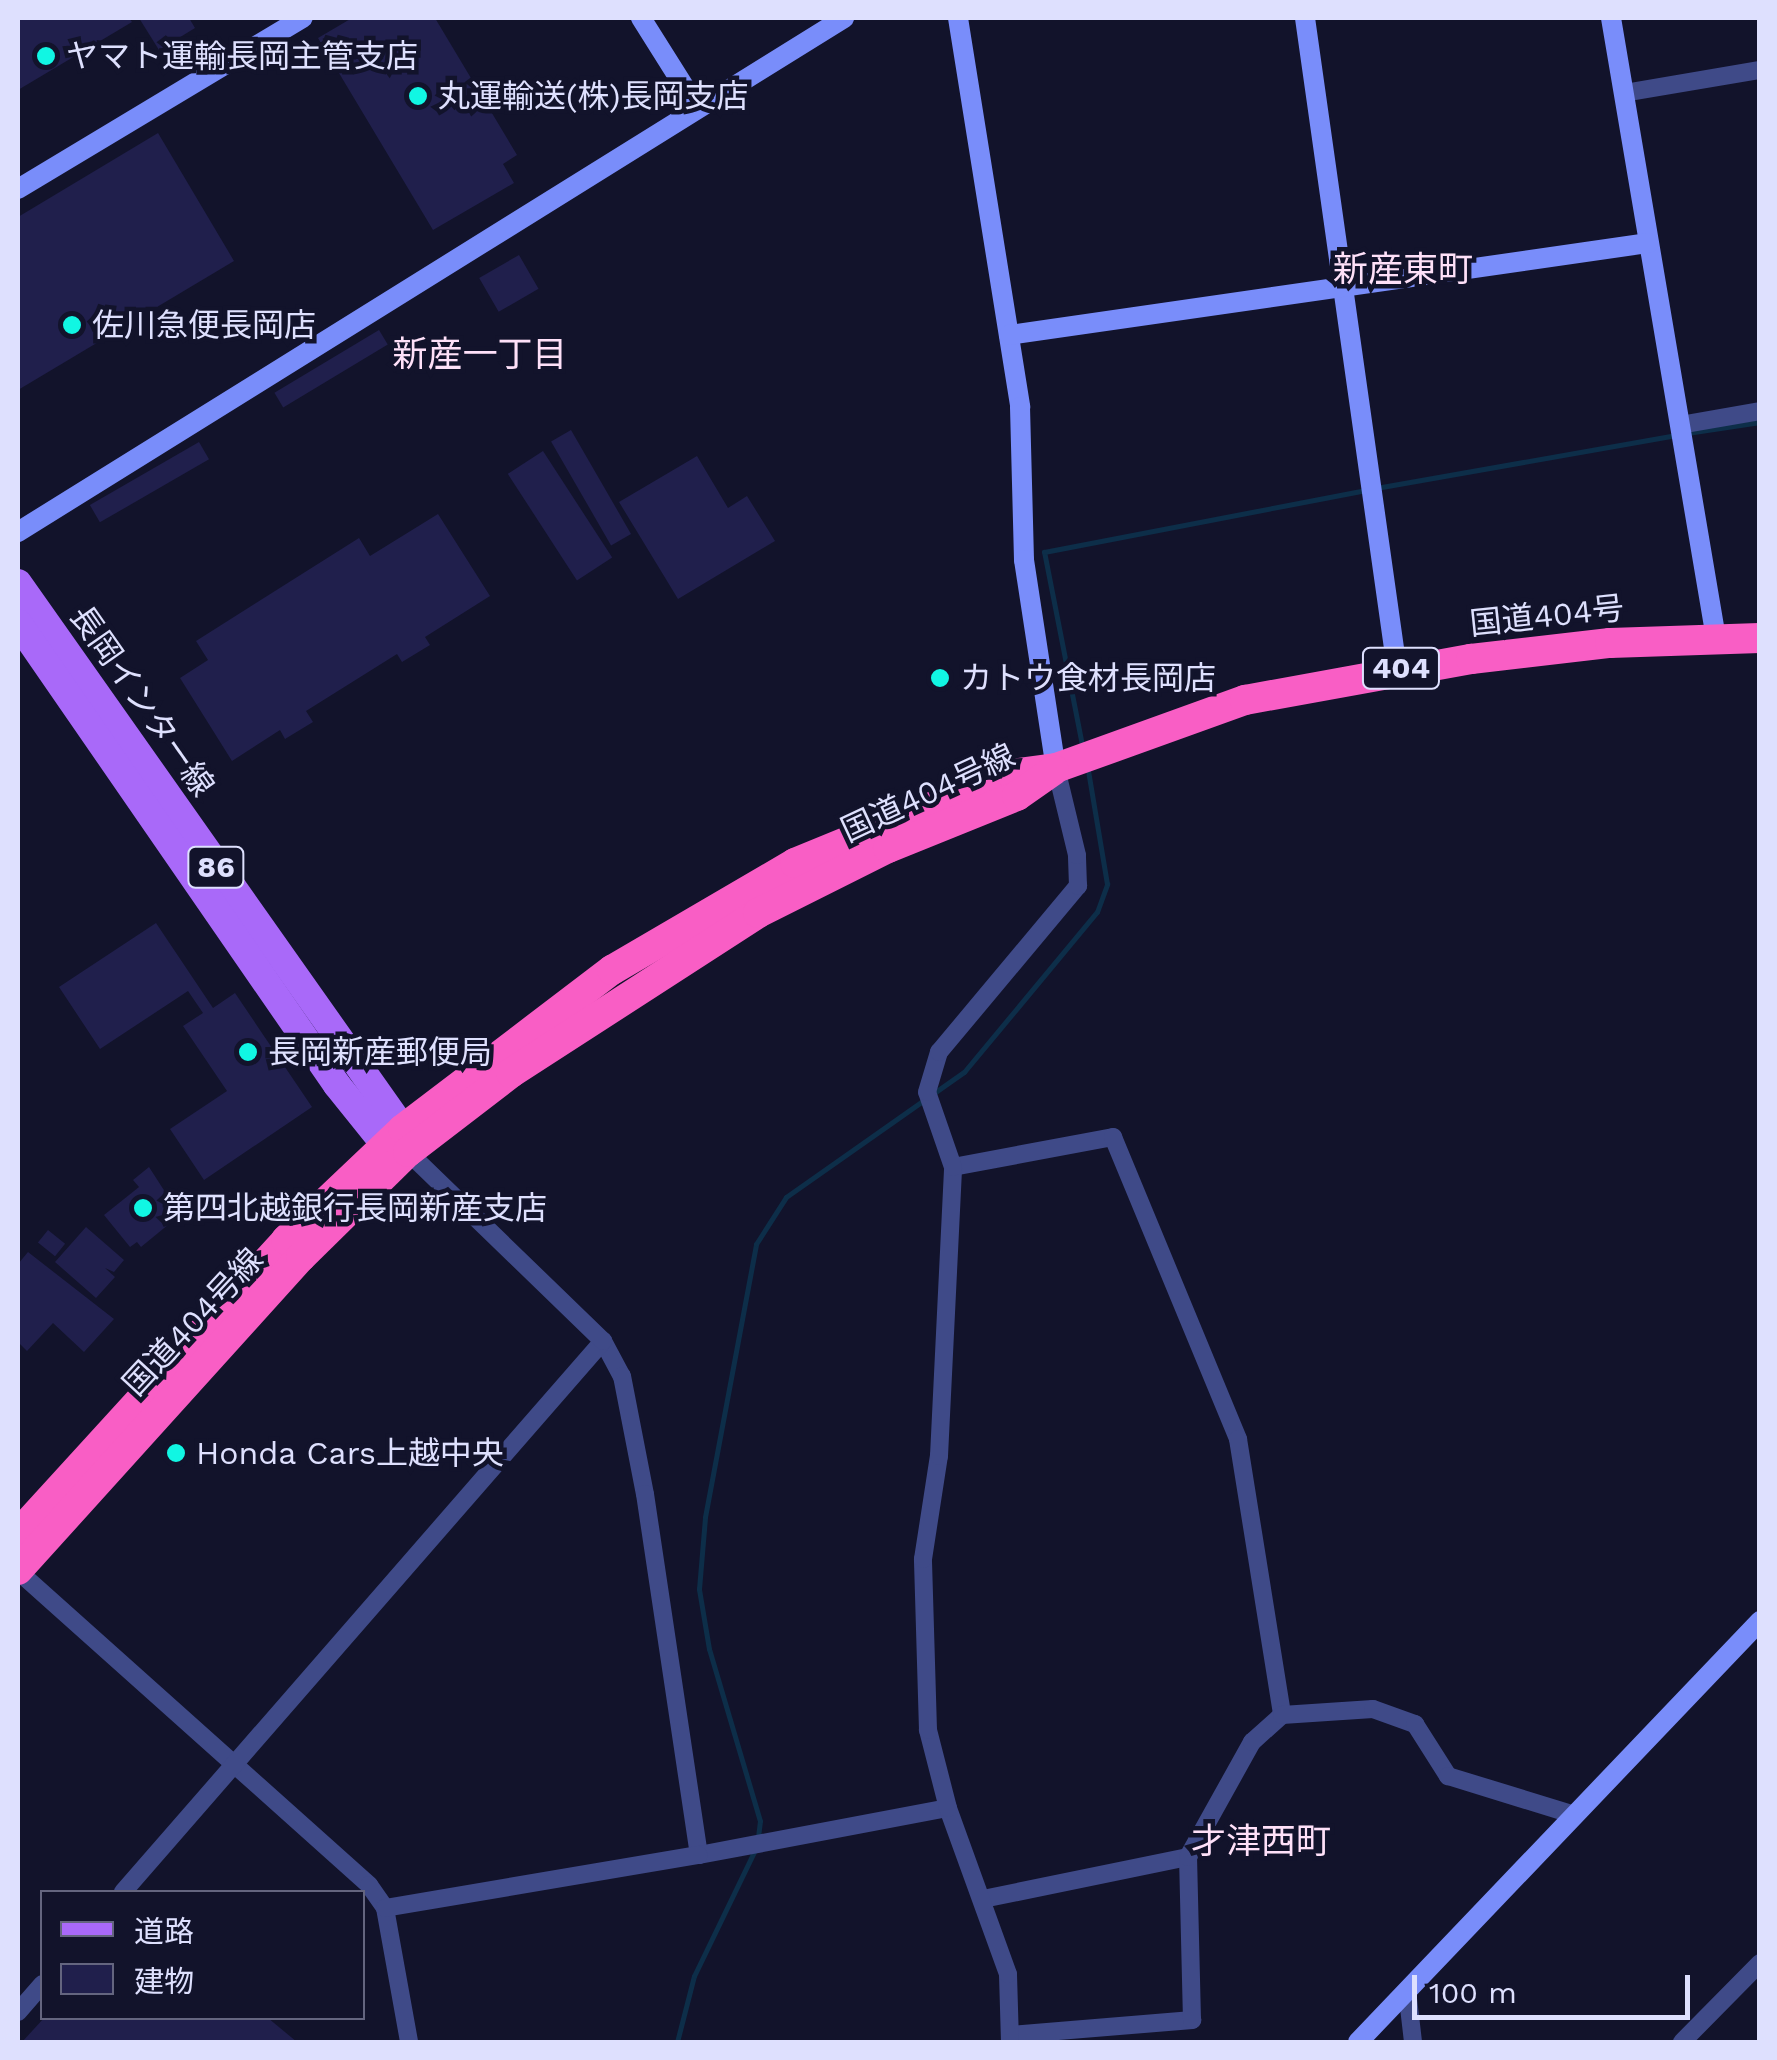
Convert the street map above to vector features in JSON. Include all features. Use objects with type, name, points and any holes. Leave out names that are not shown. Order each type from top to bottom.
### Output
[{"type":"highway","name":"国道404号","points":[[1056,768],[1245,700],[1397,669],[1610,643],[1760,638]]},
{"type":"highway","name":"国道404号線","points":[[18,1534],[286,1240],[399,1142],[612,970],[778,872],[996,780],[1056,768]]},
{"type":"highway","name":"国道404号線","points":[[18,1571],[399,1142]]},
{"type":"main road","name":"長岡インター線","points":[[18,583],[399,1142]]},
{"type":"main road","name":"長岡インター線","points":[[18,623],[399,1142]]},
{"type":"street","points":[[18,190],[303,18]]},
{"type":"street","points":[[641,18],[697,108]]},
{"type":"street","points":[[18,532],[844,18]]},
{"type":"street","points":[[958,18],[1022,432],[1024,560],[1056,768],[1078,855],[1078,886],[939,1052],[929,1073],[929,1110],[952,1151],[953,1168],[939,1456],[923,1559],[928,1730],[948,1808],[1008,1974],[1010,2038],[1192,2020],[1188,1856],[1252,1742],[1282,1715],[1315,1708],[1373,1709],[1415,1724],[1448,1776],[1575,1815]]},
{"type":"street","points":[[1304,18],[1397,669]]},
{"type":"street","points":[[1611,18],[1716,638]]},
{"type":"street","points":[[1624,93],[1760,70]]},
{"type":"street","points":[[1009,336],[1648,244]]},
{"type":"street","points":[[1680,424],[1760,411]]},
{"type":"street","points":[[953,1168],[1113,1137],[1238,1438],[1282,1715]]},
{"type":"street","points":[[399,1142],[602,1342],[622,1376],[645,1494],[700,1856]]},
{"type":"street","points":[[125,1890],[602,1342]]},
{"type":"street","points":[[18,1571],[369,1886],[384,1908],[409,2042]]},
{"type":"street","points":[[1358,2042],[1760,1621]]},
{"type":"street","points":[[384,1908],[700,1856],[948,1808]]},
{"type":"street","points":[[983,1899],[1188,1856]]},
{"type":"street","points":[[1682,2042],[1760,1963]]},
{"type":"street","points":[[18,2012],[40,1986]]},
{"type":"street","points":[[1407,1990],[1413,2042]]},
{"type":"building","name":"ヤマト運輸長岡主管支店","points":[[18,18],[129,18],[132,22],[18,90]]},
{"type":"building","points":[[139,18],[189,18],[195,28],[159,50]]},
{"type":"building","name":"丸運輸送(株)長岡支店","points":[[352,18],[435,18],[517,155],[503,164],[514,183],[433,230],[318,38]]},
{"type":"building","name":"佐川急便長岡店","points":[[158,133],[234,261],[18,390],[18,217]]},
{"type":"building","points":[[519,255],[538,289],[499,312],[479,278]]},
{"type":"building","points":[[379,330],[388,345],[283,407],[274,393]]},
{"type":"building","points":[[571,430],[631,534],[611,545],[551,441]]},
{"type":"building","points":[[199,442],[209,459],[100,522],[90,505]]},
{"type":"building","points":[[543,451],[612,558],[577,580],[508,474]]},
{"type":"building","points":[[697,456],[728,508],[747,496],[775,541],[678,599],[619,502]]},
{"type":"building","points":[[438,514],[490,596],[425,637],[430,645],[402,662],[397,654],[306,711],[313,722],[285,739],[280,730],[232,761],[180,678],[208,660],[196,641],[359,538],[370,556]]},
{"type":"building","points":[[156,923],[213,1008],[235,993],[312,1107],[204,1180],[170,1129],[227,1091],[183,1026],[203,1013],[188,991],[100,1049],[59,987]]},
{"type":"building","name":"第四北越銀行長岡新産支店","points":[[149,1167],[180,1215],[141,1247],[137,1242],[130,1247],[104,1215],[139,1187],[133,1180]]},
{"type":"building","points":[[86,1227],[124,1260],[114,1272],[105,1268],[115,1277],[96,1298],[55,1262]]},
{"type":"building","points":[[48,1230],[65,1244],[55,1256],[38,1242]]},
{"type":"building","points":[[28,1252],[114,1319],[84,1352],[53,1323],[27,1351],[18,1342],[18,1264]]},
{"type":"building","points":[[42,2020],[270,2020],[297,2042],[22,2042]]},
{"type":"waterway","points":[[1687,433],[1760,422]]},
{"type":"waterway","points":[[1376,488],[1676,435]]},
{"type":"waterway","points":[[1082,745],[1044,552],[1366,490]]},
{"type":"waterway","points":[[758,1837],[760,1821],[709,1649],[699,1589],[705,1517],[756,1244],[786,1197],[964,1072],[1097,912],[1107,884],[1087,765]]},
{"type":"waterway","points":[[677,2042],[694,1976],[756,1848]]},
{"type":"place","name":"ヤマト運輸長岡主管支店","points":[[46,56]]},
{"type":"place","name":"丸運輸送(株)長岡支店","points":[[418,96]]},
{"type":"place","name":"佐川急便長岡店","points":[[72,325]]},
{"type":"place","name":"カトウ食材長岡店","points":[[940,678]]},
{"type":"place","name":"長岡新産郵便局","points":[[248,1052]]},
{"type":"place","name":"第四北越銀行長岡新産支店","points":[[143,1208]]},
{"type":"place","name":"Honda Cars上越中央","points":[[176,1453]]},
{"type":"district","name":"新産東町","points":[[1403,269]]},
{"type":"district","name":"新産一丁目","points":[[480,354]]},
{"type":"district","name":"才津西町","points":[[1261,1841]]}]
